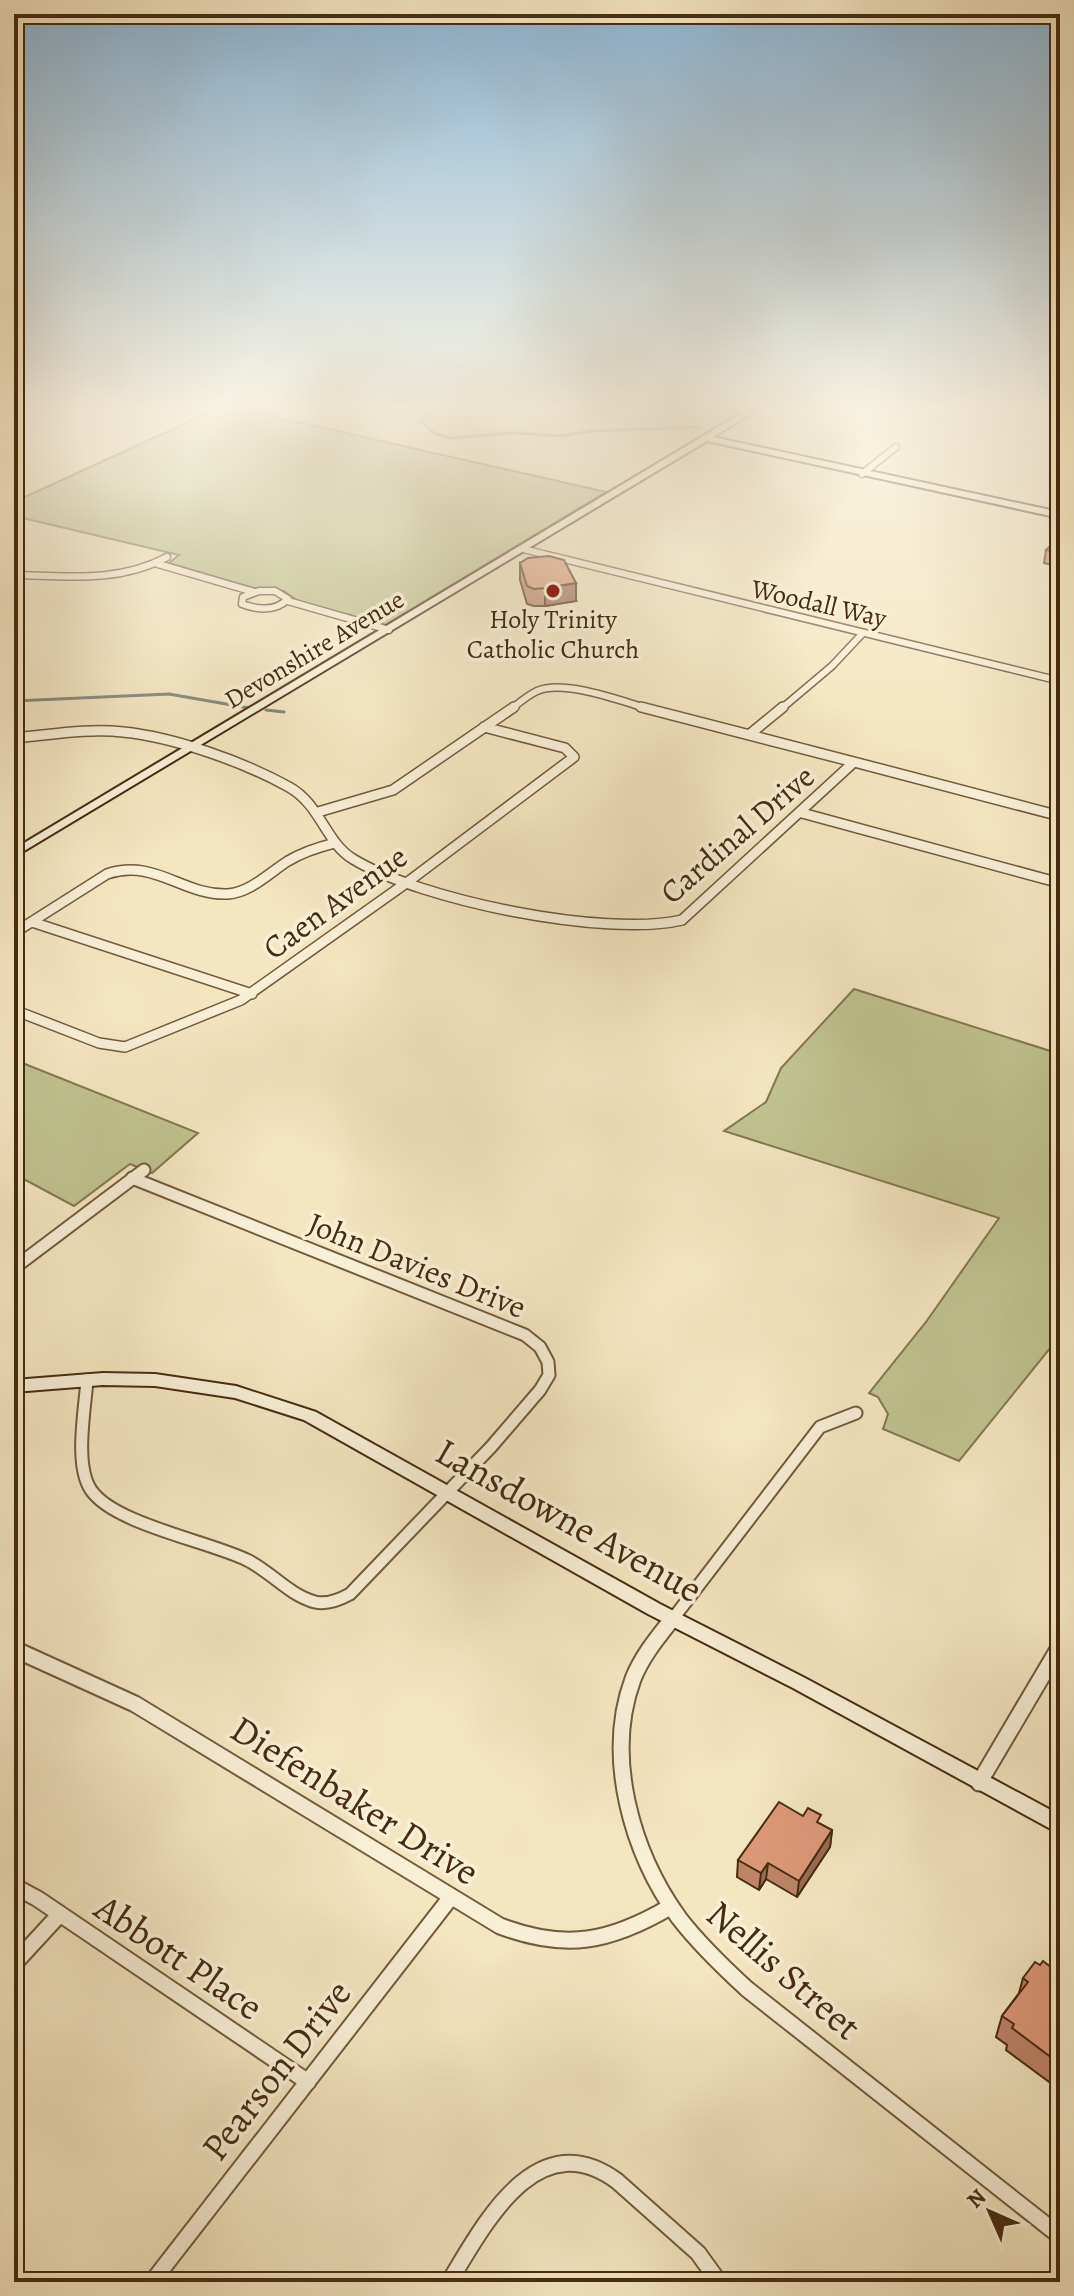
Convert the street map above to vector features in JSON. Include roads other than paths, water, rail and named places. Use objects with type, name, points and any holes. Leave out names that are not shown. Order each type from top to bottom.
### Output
[{"type":"main road","name":"Devonshire Avenue","points":[[14,854],[582,513]]},
{"type":"main road","name":"Lansdowne Avenue","points":[[14,1386],[137,1379],[191,1384],[278,1404],[346,1434],[673,1618],[1060,1825]]},
{"type":"street","name":"Woodall Way","points":[[523,549],[1060,681]]},
{"type":"street","points":[[14,575],[123,575],[144,571],[167,557]]},
{"type":"street","points":[[158,564],[254,592],[275,591],[286,595],[288,601]]},
{"type":"street","points":[[254,592],[241,600],[245,607],[267,610],[288,601]]},
{"type":"street","points":[[288,601],[389,630]]},
{"type":"street","points":[[749,735],[832,666],[862,634]]},
{"type":"street","name":"Cardinal Drive","points":[[318,812],[388,793],[536,691],[558,687],[854,762]]},
{"type":"street","name":"Caen Avenue","points":[[14,1010],[99,1043],[125,1047],[252,994],[574,758],[565,748],[484,727]]},
{"type":"street","name":"Cardinal Drive","points":[[14,738],[121,732],[190,750],[279,782],[300,794],[318,812],[335,843],[355,860],[409,881],[526,914],[605,924],[665,925],[682,920],[854,762]]},
{"type":"street","points":[[854,762],[1060,816]]},
{"type":"street","points":[[802,813],[1060,883]]},
{"type":"street","name":"Caen Avenue","points":[[14,933],[107,874],[122,868],[137,868],[204,891],[230,894],[246,889],[304,852],[335,843]]},
{"type":"street","points":[[32,922],[252,994]]},
{"type":"street","points":[[14,1268],[144,1170]]},
{"type":"street","name":"John Davies Drive","points":[[87,1380],[84,1471],[92,1492],[99,1499],[120,1511],[245,1559],[313,1602],[328,1603],[350,1594],[448,1492],[547,1381],[548,1360],[539,1346],[505,1327],[132,1178]]},
{"type":"street","name":"Nellis Street","points":[[856,1413],[820,1427],[737,1530],[651,1646],[634,1676],[627,1699],[621,1742],[625,1790],[633,1829],[648,1869],[670,1907],[690,1935],[720,1966],[1060,2236]]},
{"type":"street","points":[[979,1783],[1060,1646]]},
{"type":"street","name":"Diefenbaker Drive","points":[[14,1649],[135,1704],[451,1897],[521,1936],[554,1942],[605,1938],[641,1925],[670,1907]]},
{"type":"street","name":"Abbott Place","points":[[14,1886],[308,2082]]},
{"type":"street","name":"Pearson Drive","points":[[152,2282],[451,1897]]},
{"type":"street","points":[[14,1964],[60,1914]]},
{"type":"street","points":[[449,2282],[512,2188],[540,2169],[567,2164],[594,2169],[613,2179],[707,2263],[719,2282]]},
{"type":"waterway","points":[[14,701],[169,694],[249,708]]},
{"type":"waterway","points":[[266,710],[284,712]]},
{"type":"place","name":"Holy Trinity Catholic Church","points":[[553,591]]}]
